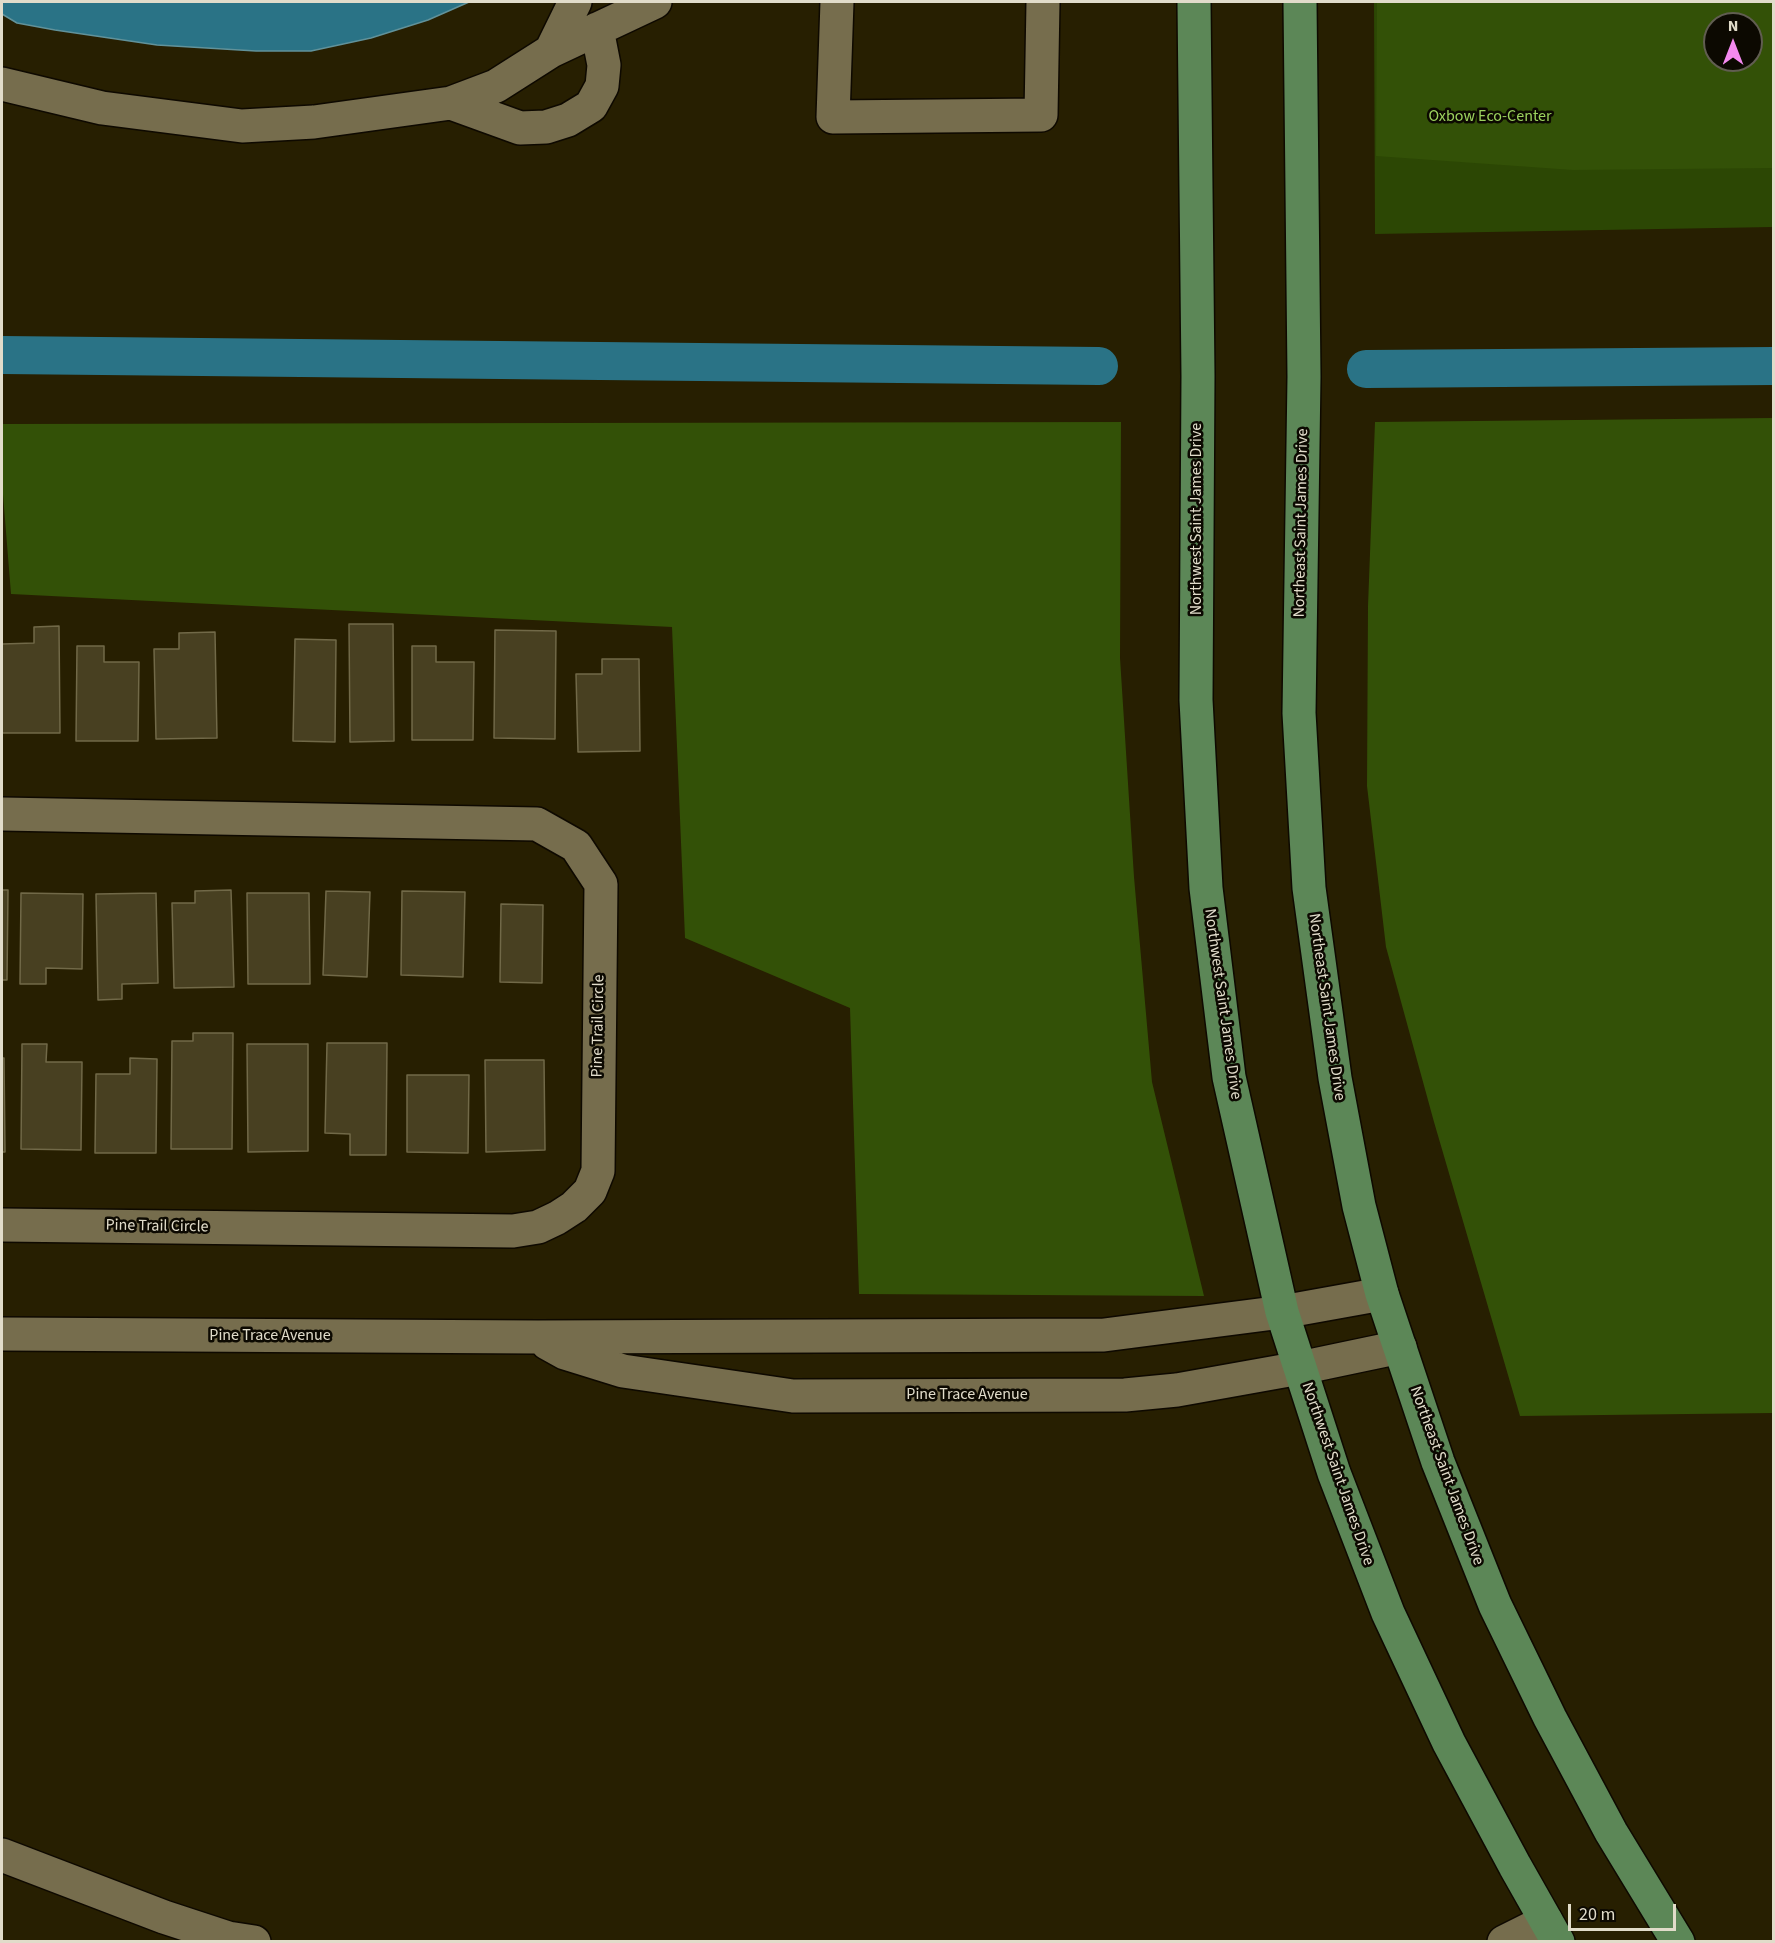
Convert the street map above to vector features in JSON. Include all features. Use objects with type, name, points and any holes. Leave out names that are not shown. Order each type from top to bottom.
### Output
[{"type":"main road","name":"Northwest Saint James Drive","points":[[1194,2],[1198,376],[1196,700],[1206,888],[1229,1077],[1282,1312],[1334,1473],[1388,1613],[1449,1743],[1552,1931]]},
{"type":"main road","name":"Northeast Saint James Drive","points":[[1300,2],[1304,377],[1299,713],[1309,888],[1335,1078],[1359,1206],[1382,1294],[1438,1462],[1495,1605],[1550,1718],[1611,1832],[1678,1941]]},
{"type":"street","points":[[551,51],[575,2]]},
{"type":"street","points":[[2,84],[102,108],[242,126],[314,122],[451,104],[496,86],[551,51],[655,2]]},
{"type":"street","points":[[837,2],[833,117],[1041,115],[1043,2]]},
{"type":"street","points":[[451,104],[520,128],[546,127],[568,120],[591,106],[602,86],[604,65],[597,28]]},
{"type":"street","name":"Pine Trail Circle","points":[[2,814],[537,824],[576,846],[601,884],[598,1171],[590,1191],[574,1207],[557,1218],[538,1227],[513,1231],[2,1225]]},
{"type":"street","name":"Pine Trace Avenue","points":[[2,1334],[538,1337],[1104,1335],[1282,1312],[1382,1294]]},
{"type":"street","name":"Pine Trace Avenue","points":[[538,1337],[566,1353],[623,1371],[793,1396],[1125,1395],[1177,1390],[1400,1347]]},
{"type":"street","points":[[2,1855],[164,1917],[228,1938],[254,1941]]},
{"type":"street","points":[[1504,1941],[1552,1931]]},
{"type":"green space","name":"Oxbow Eco-Center","points":[[1374,2],[1773,2],[1773,227],[1375,234]]},
{"type":"green space","name":"Oxbow Eco-Center","points":[[1377,2],[1773,2],[1773,168],[1573,170],[1376,156]]},
{"type":"green space","points":[[1773,418],[1773,1413],[1520,1416],[1434,1122],[1386,947],[1367,786],[1368,606],[1375,422]]},
{"type":"green space","points":[[1121,422],[1120,658],[1134,877],[1152,1082],[1204,1296],[859,1294],[850,1008],[685,938],[672,627],[11,594],[2,482],[2,424]]},
{"type":"water","points":[[2,2],[469,2],[428,20],[371,38],[311,51],[256,51],[157,45],[17,23],[2,14]]},
{"type":"building","points":[[349,624],[393,624],[394,741],[350,742]]},
{"type":"building","points":[[59,626],[60,733],[2,733],[2,644],[34,643],[34,627]]},
{"type":"building","points":[[495,630],[556,631],[555,739],[494,738]]},
{"type":"building","points":[[215,632],[217,738],[156,739],[154,649],[179,649],[179,633]]},
{"type":"building","points":[[295,639],[336,640],[335,742],[293,741]]},
{"type":"building","points":[[77,646],[104,646],[104,662],[139,662],[138,741],[76,741]]},
{"type":"building","points":[[412,646],[436,646],[436,662],[474,662],[473,740],[412,740]]},
{"type":"building","points":[[602,659],[639,659],[640,751],[578,752],[576,674],[602,674]]},
{"type":"building","points":[[2,890],[8,890],[7,980],[2,980]]},
{"type":"building","points":[[231,890],[234,987],[174,988],[172,903],[195,903],[195,891]]},
{"type":"building","points":[[326,891],[370,892],[367,977],[323,975]]},
{"type":"building","points":[[402,891],[465,892],[463,977],[401,975]]},
{"type":"building","points":[[21,893],[83,894],[82,969],[46,968],[46,984],[20,984]]},
{"type":"building","points":[[156,893],[158,983],[122,984],[122,999],[98,1000],[96,894]]},
{"type":"building","points":[[247,893],[309,893],[310,984],[248,984]]},
{"type":"building","points":[[501,904],[543,905],[542,983],[500,982]]},
{"type":"building","points":[[193,1033],[233,1033],[232,1149],[171,1149],[172,1041],[193,1041]]},
{"type":"building","points":[[327,1043],[387,1043],[386,1155],[350,1155],[350,1134],[325,1133]]},
{"type":"building","points":[[22,1044],[47,1044],[46,1062],[82,1062],[81,1150],[21,1149]]},
{"type":"building","points":[[247,1044],[308,1044],[308,1151],[248,1152]]},
{"type":"building","points":[[2,1058],[4,1058],[5,1152],[2,1152]]},
{"type":"building","points":[[130,1058],[157,1059],[156,1153],[95,1153],[96,1074],[130,1074]]},
{"type":"building","points":[[485,1060],[544,1060],[545,1150],[486,1152]]},
{"type":"building","points":[[407,1075],[469,1075],[468,1153],[407,1152]]},
{"type":"waterway","points":[[2,355],[1099,366]]},
{"type":"waterway","points":[[1366,369],[1774,366]]}]
